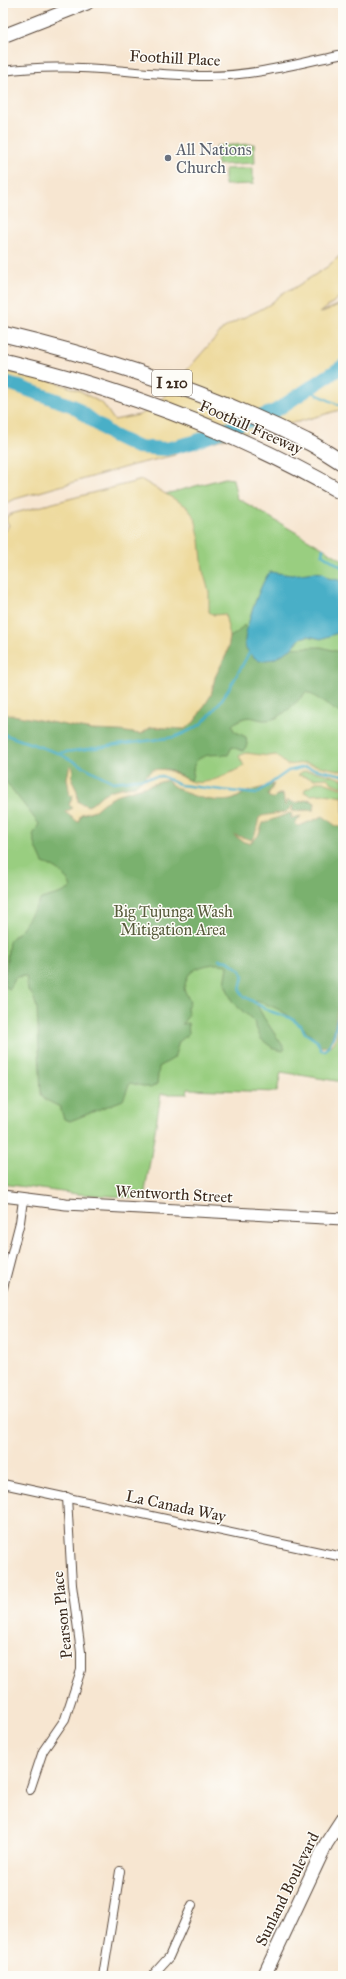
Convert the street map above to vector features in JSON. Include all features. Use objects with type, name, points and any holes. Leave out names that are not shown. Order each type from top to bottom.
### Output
[{"type":"highway","name":"Foothill Freeway","points":[[3,334],[107,361],[188,389],[279,428],[308,442],[337,459]]},
{"type":"highway","name":"Foothill Freeway","points":[[3,361],[86,384],[160,408],[208,426],[298,467],[343,493]]},
{"type":"main road","points":[[3,36],[87,3]]},
{"type":"main road","name":"Wentworth Street","points":[[3,1196],[23,1200],[66,1204],[343,1219]]},
{"type":"main road","name":"Sunland Boulevard","points":[[264,1976],[326,1844],[343,1818]]},
{"type":"street","name":"Foothill Place","points":[[3,71],[57,66],[205,76],[234,75],[283,68],[343,54]]},
{"type":"street","points":[[3,1288],[22,1213],[23,1200]]},
{"type":"street","name":"La Canada Way","points":[[3,1484],[343,1557]]},
{"type":"street","name":"Pearson Place","points":[[30,1790],[43,1751],[65,1719],[80,1670],[81,1652],[72,1585],[67,1497]]},
{"type":"street","points":[[103,1976],[120,1871]]},
{"type":"street","points":[[152,1976],[169,1957],[192,1905]]},
{"type":"green space","points":[[254,144],[255,163],[217,165],[216,146]]},
{"type":"green space","points":[[253,168],[253,184],[225,185],[225,169]]},
{"type":"green space","name":"Big Tujunga Wash Mitigation Area","points":[[225,478],[233,479],[237,498],[343,560],[343,1082],[281,1072],[277,1092],[188,1089],[187,1094],[161,1094],[144,1198],[77,1194],[3,1184],[3,545],[33,530]]},
{"type":"green space","points":[[244,625],[255,637],[274,648],[321,647],[343,653],[343,714],[306,692],[300,699],[277,718],[262,720],[249,717],[239,720],[232,725],[234,731],[246,737],[247,745],[243,751],[232,747],[228,755],[210,755],[198,759],[194,765],[191,781],[168,769],[152,770],[135,786],[108,792],[88,806],[78,802],[77,791],[72,781],[73,768],[70,765],[67,778],[70,795],[73,795],[69,804],[73,808],[65,812],[78,822],[81,815],[95,810],[103,803],[119,794],[167,780],[172,785],[187,793],[206,799],[223,801],[233,799],[250,791],[274,784],[268,796],[273,799],[278,795],[283,795],[285,805],[288,800],[295,802],[308,800],[315,803],[312,811],[292,811],[293,806],[286,812],[259,818],[256,834],[251,840],[235,836],[244,842],[250,843],[258,836],[263,823],[290,813],[292,814],[291,818],[301,816],[295,823],[299,826],[323,816],[336,826],[343,828],[343,1004],[339,1005],[334,1035],[329,1045],[322,1047],[292,1018],[276,1008],[255,1001],[264,1018],[285,1049],[283,1051],[274,1049],[261,1039],[253,1020],[233,1003],[225,984],[228,966],[218,964],[206,965],[191,972],[188,976],[184,989],[190,1002],[187,1007],[188,1016],[182,1024],[188,1023],[189,1033],[179,1042],[174,1058],[159,1067],[157,1084],[151,1088],[130,1083],[123,1100],[70,1121],[64,1119],[60,1107],[44,1099],[41,1094],[37,1008],[33,996],[28,990],[26,976],[16,977],[10,989],[4,986],[9,941],[21,930],[41,899],[62,893],[71,888],[67,879],[60,872],[52,866],[43,863],[36,847],[33,835],[39,824],[3,778],[3,713],[92,730],[120,731],[141,734],[151,727],[185,729],[194,722],[211,695],[215,677],[227,653],[230,637],[237,633]]},
{"type":"sand","points":[[343,253],[343,292],[341,296],[320,313],[338,305],[343,300],[343,409],[298,422],[282,423],[175,452],[175,455],[133,465],[15,499],[3,505],[3,371],[47,379],[80,391],[103,404],[114,420],[139,415],[150,410],[159,402],[223,329],[270,304],[282,294],[291,290],[327,267]]},
{"type":"sand","points":[[142,480],[186,506],[195,518],[200,540],[203,571],[209,592],[209,612],[214,615],[225,614],[230,637],[227,653],[215,677],[211,695],[194,722],[185,729],[151,727],[141,734],[120,731],[92,730],[3,713],[3,530],[6,530],[9,525],[6,521],[7,516]]},
{"type":"sand","points":[[246,753],[269,756],[276,755],[287,765],[305,763],[343,771],[343,779],[313,771],[302,772],[298,775],[314,779],[327,778],[332,783],[343,787],[343,789],[323,782],[316,782],[305,789],[304,792],[310,795],[325,794],[343,797],[343,828],[336,826],[323,816],[299,826],[295,824],[301,816],[291,818],[292,814],[290,813],[263,823],[258,836],[250,843],[244,842],[234,835],[252,840],[256,832],[259,818],[262,816],[286,812],[293,805],[292,811],[314,810],[315,803],[309,799],[295,803],[288,800],[285,806],[283,794],[278,794],[273,799],[268,796],[274,784],[223,801],[205,799],[187,793],[172,785],[167,780],[119,794],[103,803],[95,810],[81,814],[78,822],[65,812],[73,808],[69,805],[73,795],[70,796],[67,778],[70,765],[73,768],[72,781],[77,791],[78,802],[88,806],[108,792],[135,786],[152,770],[158,769],[172,772],[190,781],[210,781],[244,766],[239,756]]},
{"type":"sand","points":[[340,1004],[343,1004],[336,1039],[334,1043],[325,1051],[321,1050],[316,1041],[322,1047],[329,1045],[333,1035]]},
{"type":"water","points":[[270,572],[292,575],[315,572],[323,573],[328,578],[339,580],[343,586],[343,631],[321,639],[308,636],[301,638],[291,649],[274,659],[259,661],[247,650],[245,639],[258,595],[266,577]]},
{"type":"waterway","points":[[3,381],[73,406],[112,435],[137,447],[166,449],[194,442],[275,411],[343,366]]},
{"type":"waterway","points":[[308,390],[343,407]]},
{"type":"waterway","points":[[323,549],[322,554],[343,568]]},
{"type":"waterway","points":[[58,753],[175,737],[193,729],[202,723],[216,707],[228,690],[249,653]]},
{"type":"waterway","points":[[3,734],[58,753],[113,782],[162,776],[180,785],[256,794],[288,771],[305,767],[343,775]]},
{"type":"waterway","points":[[219,960],[228,961],[240,970],[243,976],[240,990],[242,995],[269,1011],[291,1018],[302,1027],[305,1033],[317,1041],[321,1050],[325,1050],[333,1039],[338,1018],[343,1008]]},
{"type":"place","name":"All Nations Church","points":[[168,158]]}]
